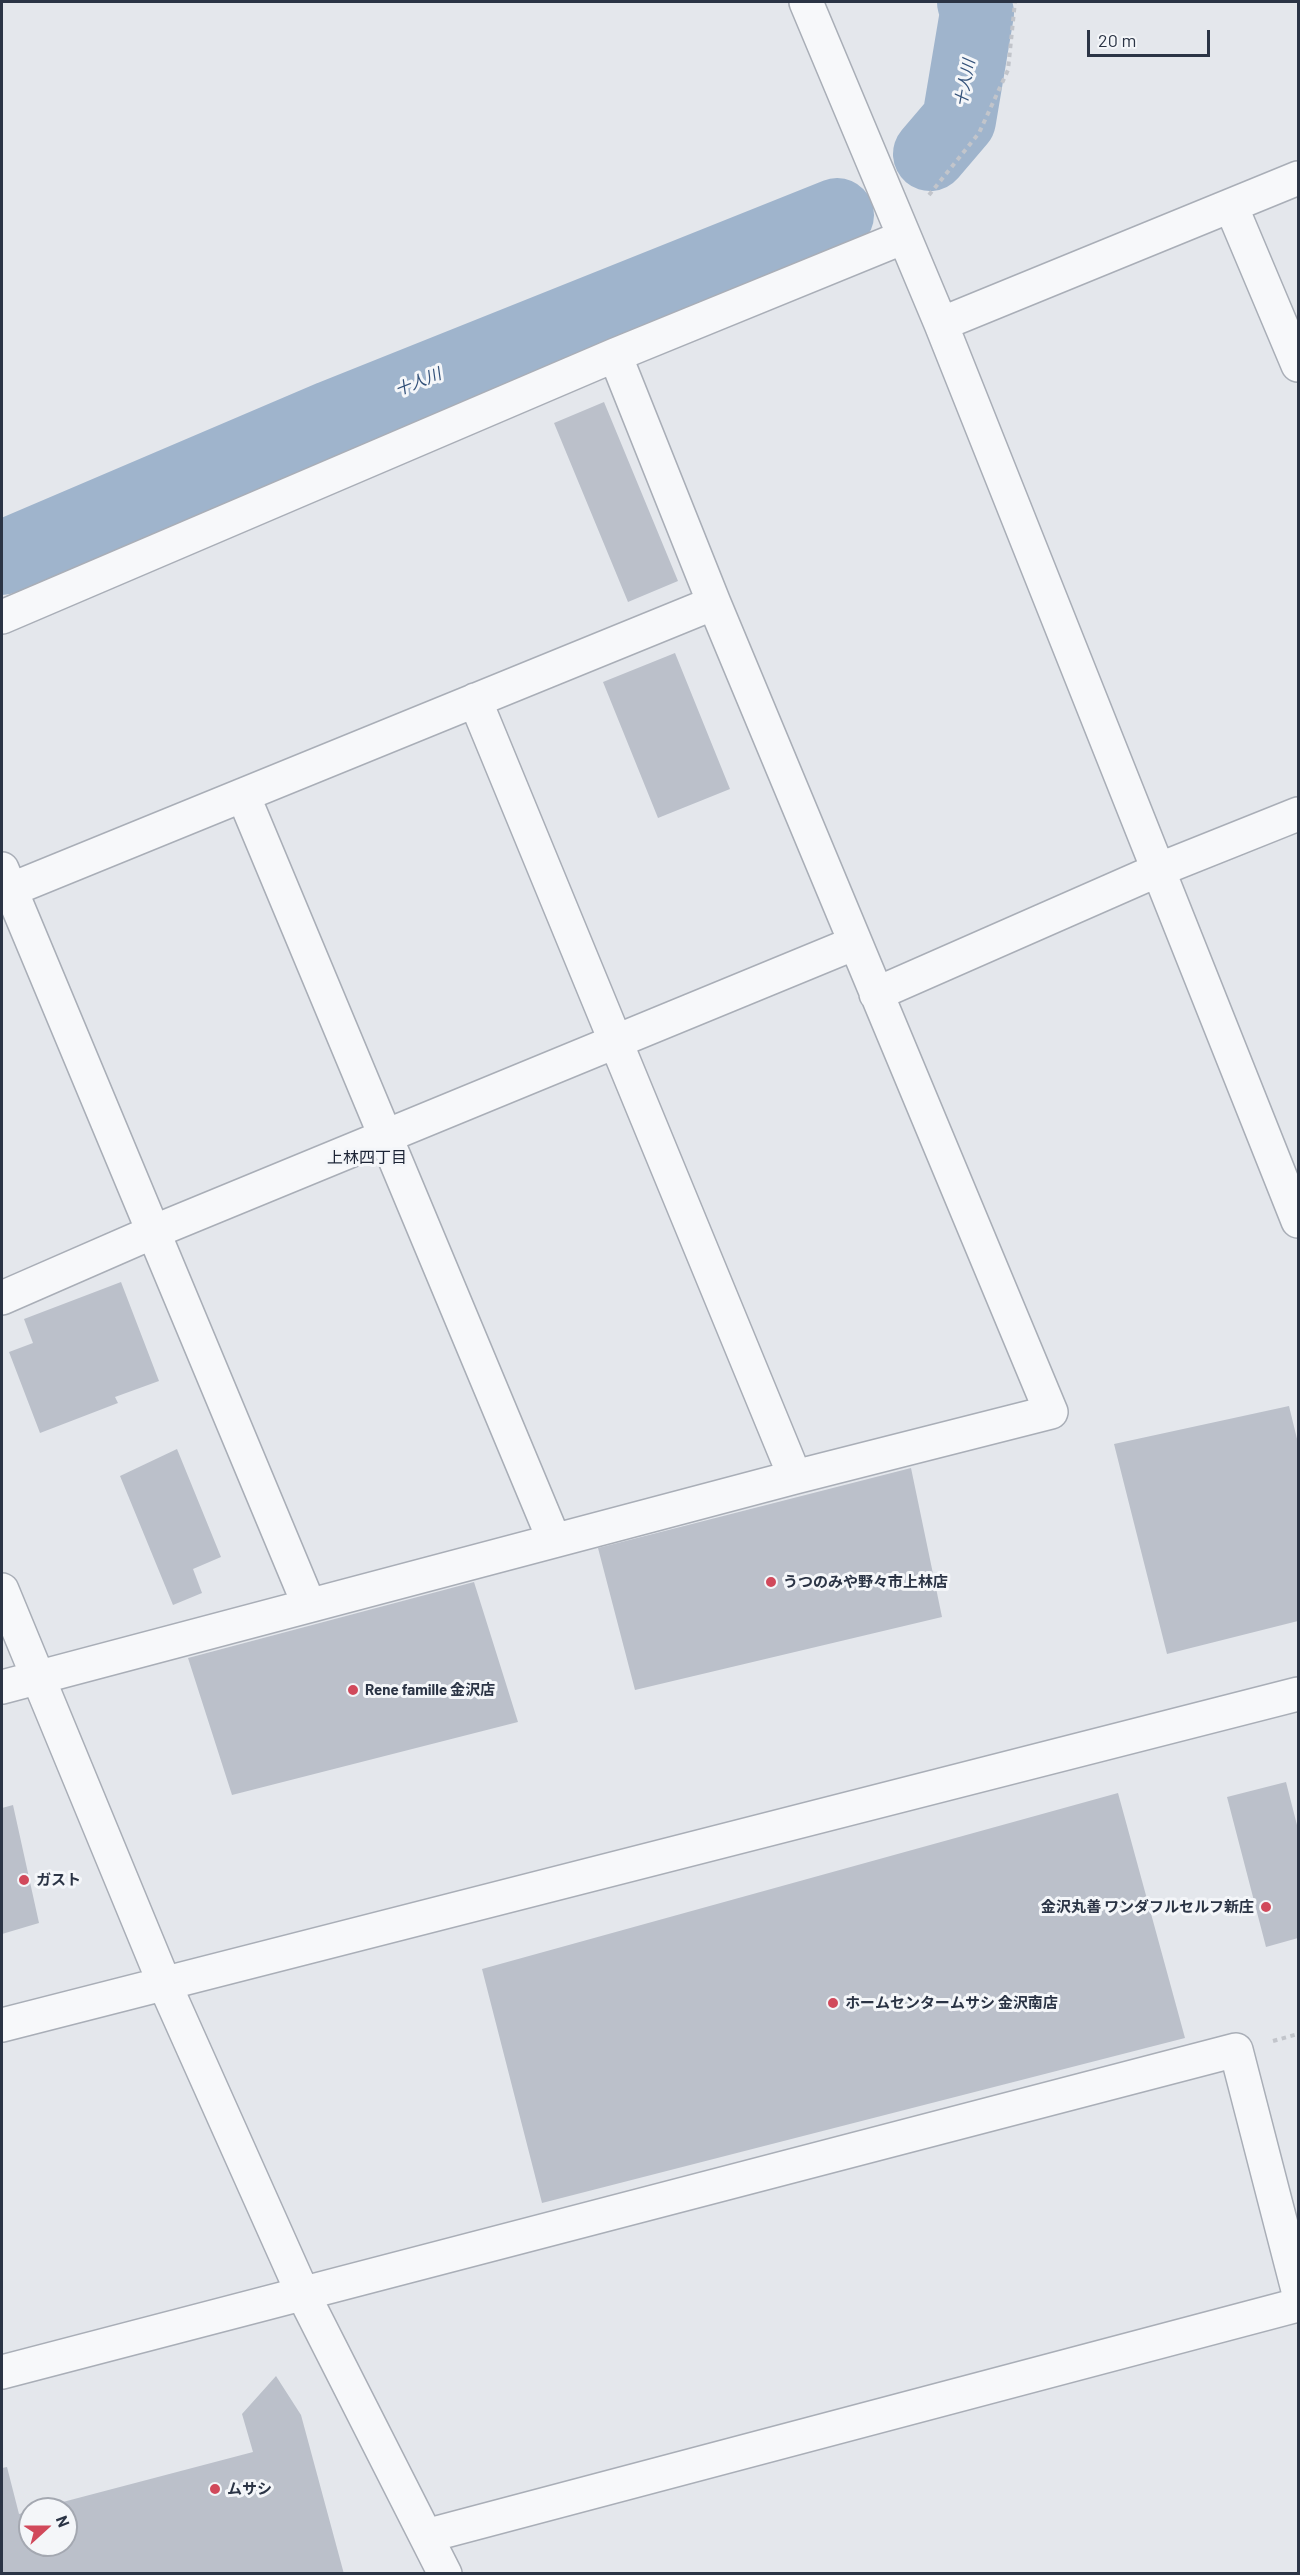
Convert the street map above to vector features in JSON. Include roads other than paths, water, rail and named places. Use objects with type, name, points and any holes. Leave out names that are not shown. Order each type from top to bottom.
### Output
[{"type":"street","points":[[806,2],[941,324],[1299,1221]]},
{"type":"street","points":[[941,324],[1299,178]]},
{"type":"street","points":[[1231,206],[1299,365]]},
{"type":"street","points":[[2,617],[615,355],[904,237]]},
{"type":"street","points":[[2,1688],[554,1540],[1051,1412],[714,603],[615,355]]},
{"type":"street","points":[[309,1605],[6,879],[243,795],[714,603]]},
{"type":"street","points":[[475,700],[795,1477]]},
{"type":"street","points":[[243,795],[554,1540]]},
{"type":"street","points":[[876,994],[1158,870],[1299,814]]},
{"type":"street","points":[[2,1298],[153,1232],[855,943]]},
{"type":"street","points":[[2,1590],[165,1984],[303,2294],[445,2574]]},
{"type":"street","points":[[2,2025],[1299,1694]]},
{"type":"street","points":[[2,2372],[1236,2050],[1299,2290]]},
{"type":"street","points":[[426,2536],[1299,2305]]},
{"type":"waterway","name":"十人川","points":[[930,154],[959,120],[977,13],[974,2]]},
{"type":"waterway","name":"十人川","points":[[2,558],[332,417],[837,215]]},
{"type":"place","name":"うつのみや野々市上林店","points":[[771,1582]]},
{"type":"place","name":"Rene famille 金沢店","points":[[353,1690]]},
{"type":"place","name":"ガスト","points":[[24,1880]]},
{"type":"place","name":"金沢丸善 ワンダフルセルフ新庄","points":[[1266,1907]]},
{"type":"place","name":"ホームセンタームサシ 金沢南店","points":[[833,2003]]},
{"type":"place","name":"ムサシ","points":[[215,2489]]},
{"type":"district","name":"上林四丁目","points":[[367,1158]]}]
